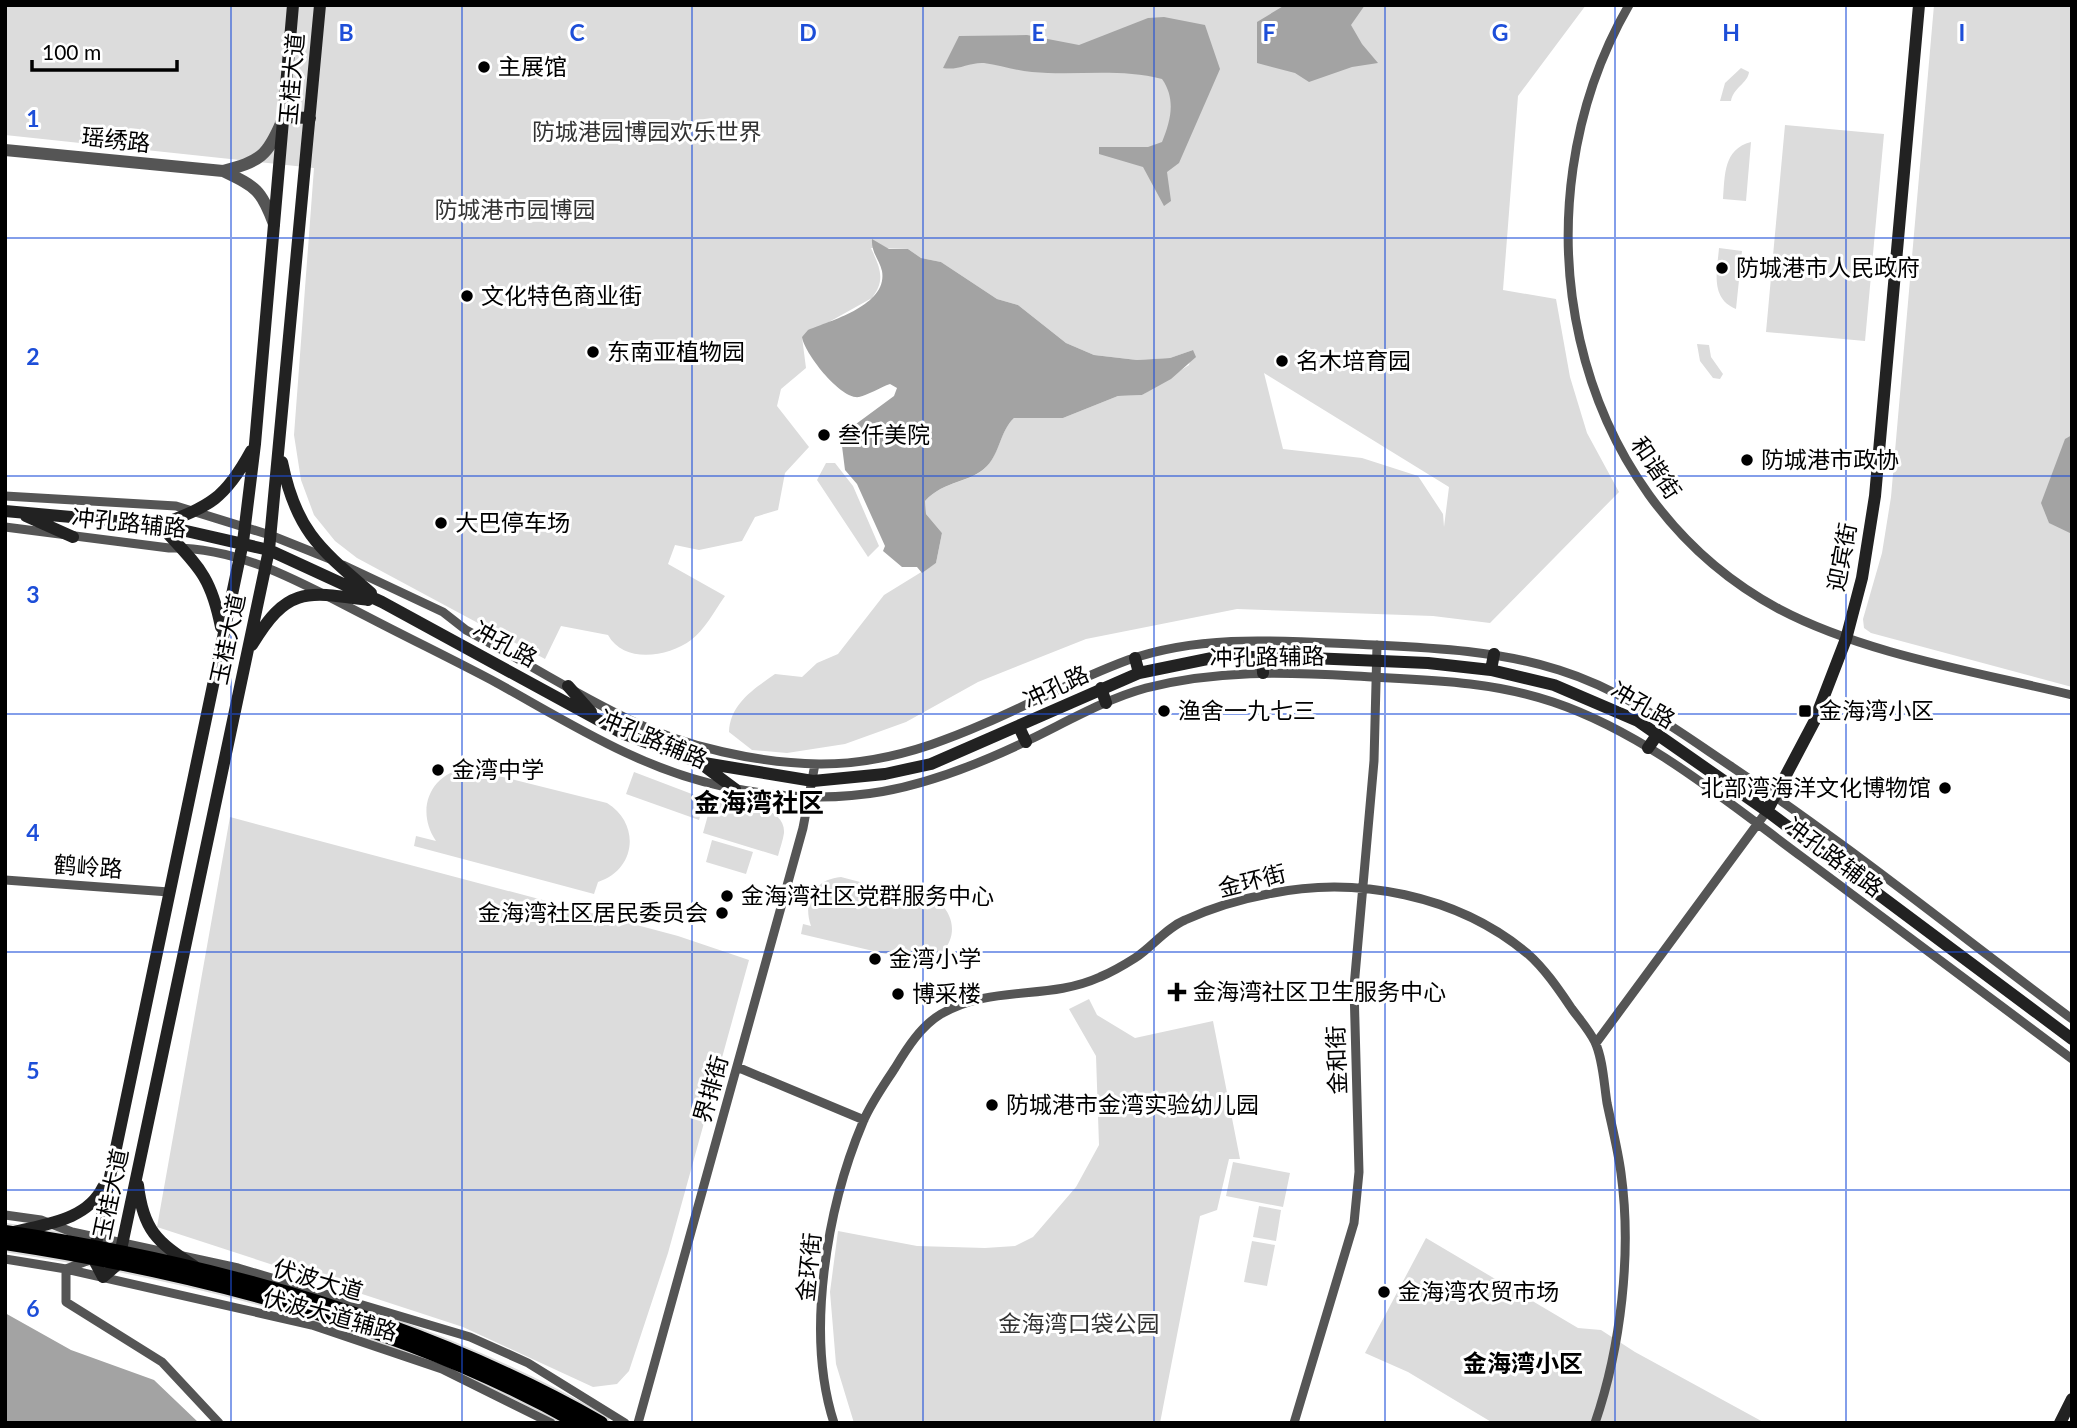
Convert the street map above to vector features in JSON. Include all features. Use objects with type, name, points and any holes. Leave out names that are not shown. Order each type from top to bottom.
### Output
[{"type":"main road","name":"玉桂大道","points":[[103,1277],[96,1247],[243,542],[255,444],[293,5]]},
{"type":"main road","name":"玉桂大道","points":[[103,1277],[120,1253],[269,550],[320,5]]},
{"type":"main road","name":"迎宾街","points":[[1767,811],[1777,797],[1814,722],[1846,639],[1862,578],[1875,496],[1919,5]]},
{"type":"main road","points":[[284,117],[310,118]]},
{"type":"main road","points":[[267,304],[293,306]]},
{"type":"main road","points":[[222,634],[214,592],[205,575],[160,525],[192,513],[220,497],[235,480],[255,444]]},
{"type":"main road","points":[[279,448],[288,490],[300,521],[313,540],[334,561],[382,602]]},
{"type":"main road","points":[[11,512],[73,537]]},
{"type":"main road","name":"冲孔路","points":[[11,512],[160,525],[269,550],[382,602],[598,720],[661,750],[698,762],[813,781],[885,774],[931,764],[1139,673],[1217,657],[1428,663],[1491,670],[1553,685],[1596,701],[1657,735],[1767,811],[2072,1039]]},
{"type":"main road","points":[[247,653],[268,619],[288,601],[306,595],[325,594],[382,602]]},
{"type":"main road","points":[[1491,670],[1494,654]]},
{"type":"main road","points":[[1262,657],[1263,673]]},
{"type":"main road","points":[[1135,658],[1139,673]]},
{"type":"main road","points":[[568,686],[598,720]]},
{"type":"main road","points":[[1101,688],[1106,703]]},
{"type":"main road","points":[[1019,727],[1026,742]]},
{"type":"main road","points":[[1648,748],[1657,735]]},
{"type":"main road","points":[[698,762],[735,789]]},
{"type":"main road","points":[[7,1236],[82,1212],[97,1200],[112,1168]]},
{"type":"main road","points":[[137,1172],[141,1211],[148,1227],[172,1252],[203,1272]]},
{"type":"main road","name":"伏波大道","points":[[7,1236],[96,1247],[203,1272],[280,1286],[451,1348],[517,1377],[601,1423]]},
{"type":"main road","name":"伏波大道","points":[[120,1253],[380,1335],[490,1378],[578,1423]]},
{"type":"main road","points":[[2060,1423],[2072,1399]]},
{"type":"street","name":"和谐街","points":[[1629,5],[1599,64],[1583,121],[1571,184],[1567,239],[1572,286],[1589,379],[1612,436],[1668,519],[1736,582],[1779,609],[1846,639],[2072,695]]},
{"type":"street","points":[[223,171],[256,162],[271,147],[284,117]]},
{"type":"street","name":"瑶绣路","points":[[5,150],[223,171]]},
{"type":"street","points":[[223,171],[255,186],[263,195],[274,225]]},
{"type":"street","name":"冲孔路辅路","points":[[5,496],[176,506],[270,535],[334,561],[443,612],[466,630],[630,721],[665,734],[744,755],[815,764],[846,763],[926,749],[1013,713],[1079,679],[1135,658],[1215,642],[1287,640],[1377,646],[1429,646],[1494,654],[1559,669],[1646,707],[1815,823],[1853,855],[2072,1019]]},
{"type":"street","name":"冲孔路辅路","points":[[5,527],[181,548],[265,567],[298,579],[452,658],[616,750],[695,780],[735,789],[810,799],[869,794],[936,779],[1143,689],[1219,673],[1426,678],[1489,686],[1548,700],[1590,716],[1648,748],[1758,824],[2072,1059]]},
{"type":"street","name":"金和街","points":[[1294,1423],[1354,1223],[1359,1172],[1354,987],[1374,761],[1377,646]]},
{"type":"street","name":"界排街","points":[[638,1423],[810,799],[815,764]]},
{"type":"street","name":"迎宾街","points":[[1596,1043],[1767,811]]},
{"type":"street","name":"鹤岭路","points":[[5,880],[169,892]]},
{"type":"street","name":"金环街","points":[[834,1423],[825,1395],[821,1344],[828,1245],[842,1184],[864,1120],[912,1041],[937,1016],[975,999],[1057,992],[1099,978],[1135,958],[1182,920],[1266,894],[1315,887],[1362,888],[1407,895],[1456,909],[1490,927],[1529,956],[1559,990],[1596,1043],[1621,1175],[1624,1231],[1621,1295],[1613,1348],[1595,1423]]},
{"type":"street","points":[[737,1067],[864,1120]]},
{"type":"street","points":[[5,1215],[50,1224],[96,1247],[66,1269],[66,1302],[162,1362],[219,1423]]},
{"type":"street","name":"伏波大道辅路","points":[[120,1253],[172,1252],[280,1286],[470,1337],[528,1363],[625,1423]]},
{"type":"street","name":"伏波大道辅路","points":[[5,1259],[66,1269],[312,1325],[442,1369],[551,1423]]},
{"type":"green space","name":"防城港市园博园","points":[[5,5],[1586,5],[1518,96],[1503,290],[1556,299],[1570,377],[1587,433],[1619,492],[1490,623],[1433,616],[1237,609],[1086,639],[978,682],[906,722],[845,744],[787,753],[752,750],[729,732],[730,722],[738,705],[775,674],[802,677],[817,663],[838,654],[884,595],[936,563],[942,533],[926,514],[925,501],[941,489],[981,472],[995,454],[1014,418],[1063,418],[1118,396],[1142,395],[1189,365],[1193,350],[1170,358],[1137,360],[1094,355],[1066,343],[1018,305],[997,299],[941,262],[921,258],[908,249],[871,248],[880,274],[876,292],[872,298],[802,337],[806,368],[781,389],[777,406],[809,447],[785,473],[778,510],[755,517],[742,541],[699,550],[675,545],[668,564],[725,596],[705,626],[681,646],[659,654],[647,655],[624,650],[608,635],[561,626],[545,659],[357,558],[335,541],[314,515],[301,480],[294,435],[314,168],[5,135]],"holes":[[[1264,373],[1449,487],[1444,527],[1443,514],[1418,476],[1362,458],[1283,449]]]},
{"type":"green space","points":[[1934,5],[2072,5],[2072,687],[1871,633],[1864,628],[1863,619],[1882,553],[1891,497]]},
{"type":"green space","points":[[1741,68],[1749,72],[1748,76],[1731,101],[1720,101],[1725,83]]},
{"type":"green space","points":[[1785,125],[1884,134],[1865,341],[1766,332]]},
{"type":"green space","points":[[1751,142],[1746,201],[1723,199],[1725,173],[1730,157]]},
{"type":"green space","points":[[1719,248],[1742,251],[1736,309],[1722,298],[1719,291]]},
{"type":"green space","points":[[1697,344],[1709,345],[1711,357],[1723,374],[1720,379],[1713,378],[1700,361]]},
{"type":"green space","points":[[826,463],[835,463],[853,486],[879,546],[868,557],[817,480]]},
{"type":"green space","points":[[467,768],[607,803],[618,812],[625,823],[630,846],[627,857],[611,876],[598,882],[594,894],[414,846],[416,836],[436,841],[427,817],[427,806],[435,785],[454,771]]},
{"type":"green space","points":[[634,772],[705,799],[699,820],[626,794]]},
{"type":"green space","points":[[713,797],[757,806],[777,816],[784,833],[778,856],[703,833]]},
{"type":"green space","points":[[230,817],[678,936],[749,960],[668,1253],[629,1371],[617,1384],[593,1387],[463,1327],[157,1227]]},
{"type":"green space","points":[[712,840],[753,852],[746,874],[706,862]]},
{"type":"green space","points":[[841,877],[940,903],[951,921],[952,930],[946,947],[931,959],[920,962],[801,934],[803,924],[811,926],[808,908],[813,893],[824,882]]},
{"type":"green space","name":"金海湾口袋公园","points":[[1089,999],[1097,1015],[1135,1038],[1213,1021],[1240,1159],[1229,1159],[1217,1210],[1200,1216],[1160,1423],[854,1423],[836,1364],[830,1292],[838,1231],[917,1246],[1015,1246],[1033,1237],[1076,1187],[1099,1145],[1096,1056],[1069,1009]]},
{"type":"green space","points":[[1233,1162],[1290,1173],[1283,1207],[1226,1196]]},
{"type":"green space","points":[[1259,1206],[1281,1210],[1276,1241],[1253,1237]]},
{"type":"green space","points":[[1426,1238],[1578,1328],[1601,1330],[1635,1352],[1765,1423],[1493,1423],[1408,1372],[1365,1353]]},
{"type":"green space","points":[[1252,1241],[1275,1245],[1267,1286],[1244,1282]]},
{"type":"shaded area","points":[[1285,5],[1365,5],[1351,25],[1378,63],[1352,67],[1309,82],[1295,73],[1257,63],[1257,22]]},
{"type":"shaded area","points":[[1164,17],[1205,25],[1220,69],[1179,163],[1167,172],[1171,201],[1164,206],[1143,167],[1099,154],[1099,147],[1148,147],[1162,142],[1168,126],[1171,102],[1162,79],[1114,73],[1032,72],[984,63],[943,68],[959,36],[1027,35],[1079,45],[1148,18]]},
{"type":"shaded area","points":[[872,239],[889,249],[908,249],[921,258],[941,262],[997,299],[1018,305],[1066,343],[1094,355],[1137,360],[1170,358],[1193,350],[1196,357],[1171,379],[1142,395],[1118,396],[1063,418],[1014,418],[1009,423],[995,455],[981,472],[940,489],[925,501],[926,514],[942,533],[936,563],[922,573],[917,567],[902,567],[883,551],[885,546],[857,484],[845,470],[842,446],[856,424],[894,396],[897,388],[890,384],[863,396],[851,396],[824,374],[809,354],[802,337],[808,330],[856,310],[876,293],[882,283],[882,271]]},
{"type":"shaded area","points":[[2072,435],[2072,534],[2049,523],[2041,503],[2065,439]]},
{"type":"shaded area","points":[[5,1313],[71,1350],[154,1380],[199,1423],[5,1423]]},
{"type":"place","name":"主展馆","points":[[484,67]]},
{"type":"place","name":"防城港市人民政府","points":[[1722,268]]},
{"type":"place","name":"文化特色商业街","points":[[467,296]]},
{"type":"place","name":"东南亚植物园","points":[[593,352]]},
{"type":"place","name":"名木培育园","points":[[1282,361]]},
{"type":"place","name":"叁仟美院","points":[[824,435]]},
{"type":"place","name":"防城港市政协","points":[[1747,460]]},
{"type":"place","name":"大巴停车场","points":[[441,523]]},
{"type":"place","name":"渔舍一九七三","points":[[1164,711]]},
{"type":"place","name":"金海湾小区","points":[[1805,711]]},
{"type":"place","name":"金湾中学","points":[[438,770]]},
{"type":"place","name":"北部湾海洋文化博物馆","points":[[1945,788]]},
{"type":"place","name":"金海湾社区党群服务中心","points":[[727,896]]},
{"type":"place","name":"金海湾社区居民委员会","points":[[722,913]]},
{"type":"place","name":"金湾小学","points":[[875,959]]},
{"type":"place","name":"金海湾社区卫生服务中心","points":[[1177,992]]},
{"type":"place","name":"博采楼","points":[[898,994]]},
{"type":"place","name":"防城港市金湾实验幼儿园","points":[[992,1105]]},
{"type":"place","name":"金海湾农贸市场","points":[[1384,1292]]},
{"type":"district","name":"金海湾社区","points":[[759,803]]},
{"type":"district","name":"金海湾小区","points":[[1523,1364]]},
{"type":"park label","name":"防城港园博园欢乐世界","points":[[647,132]]}]
